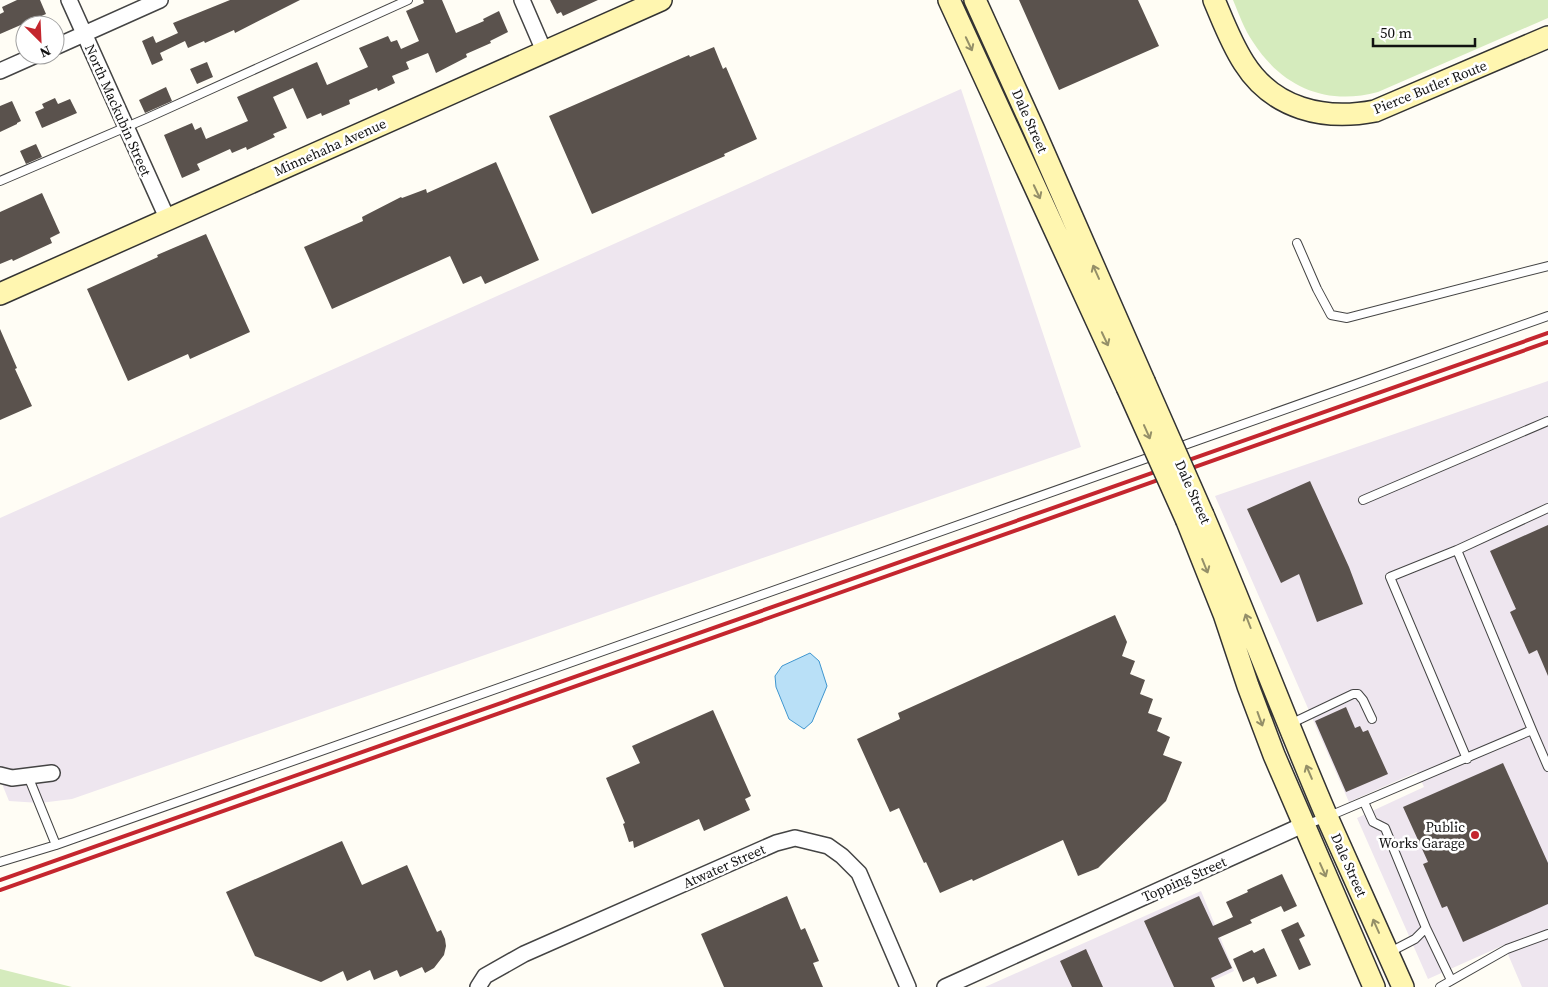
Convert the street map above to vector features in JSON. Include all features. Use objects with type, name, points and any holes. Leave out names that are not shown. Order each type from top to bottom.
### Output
[{"type":"main road","name":"Minnehaha Avenue","points":[[0,294],[660,0]]},
{"type":"main road","name":"Dale Street","points":[[949,0],[1136,384]]},
{"type":"main road","name":"Dale Street","points":[[975,0],[1038,139],[1136,384],[1195,518],[1243,606],[1328,817],[1403,987]]},
{"type":"main road","name":"Pierce Butler Route","points":[[1214,0],[1233,43],[1256,79],[1288,103],[1326,115],[1356,115],[1375,112],[1548,37]]},
{"type":"main road","name":"Dale Street","points":[[1195,518],[1224,614],[1274,755],[1374,987]]},
{"type":"street","name":"North Mackubin Street","points":[[69,0],[168,220]]},
{"type":"street","points":[[65,43],[160,0]]},
{"type":"street","points":[[522,0],[544,51]]},
{"type":"street","points":[[0,71],[15,64]]},
{"type":"street","points":[[0,775],[12,778],[52,774]]},
{"type":"street","name":"Topping Street","points":[[945,987],[1303,825]]},
{"type":"street","name":"Atwater Street","points":[[478,987],[485,976],[524,954],[776,843],[796,838],[828,846],[842,856],[858,873],[908,987]]},
{"type":"lane","points":[[0,181],[408,0]]},
{"type":"lane","points":[[1297,243],[1317,289],[1332,315],[1347,318],[1548,266]]},
{"type":"lane","points":[[0,862],[56,845],[1548,316]]},
{"type":"lane","points":[[1364,500],[1548,421]]},
{"type":"lane","points":[[1467,759],[1390,577],[1457,550],[1548,508]]},
{"type":"lane","points":[[1457,550],[1548,767]]},
{"type":"lane","points":[[1289,724],[1353,694],[1358,694],[1363,700],[1372,720]]},
{"type":"lane","name":"Topping Street","points":[[1303,825],[1328,817],[1532,730]]},
{"type":"lane","points":[[28,776],[56,845]]},
{"type":"lane","points":[[1364,802],[1373,822],[1385,828],[1426,928],[1451,980]]},
{"type":"lane","points":[[1388,953],[1416,939],[1426,928]]},
{"type":"lane","points":[[1440,987],[1507,950],[1548,934]]},
{"type":"shaded area","points":[[961,89],[1081,447],[72,799],[40,803],[9,801],[0,779],[0,518]]},
{"type":"shaded area","points":[[1548,381],[1548,987],[1522,987],[1504,945],[1428,979],[1357,818],[1424,787],[1417,772],[1349,802],[1215,496]]},
{"type":"shaded area","points":[[1201,891],[1234,971],[1199,987],[985,987]]},
{"type":"green space","points":[[1233,0],[1548,0],[1548,18],[1378,92],[1359,96],[1341,96],[1323,94],[1307,89],[1277,71],[1250,37]]},
{"type":"green space","points":[[0,969],[72,987],[0,987]]},
{"type":"water","points":[[810,653],[819,661],[827,686],[812,722],[804,729],[789,719],[776,687],[775,676],[782,666]]},
{"type":"building","points":[[17,0],[40,0],[46,14],[15,15],[15,27],[0,34],[0,14],[4,12],[2,7]]},
{"type":"building","points":[[230,0],[300,0],[235,33],[234,30],[205,43],[204,41],[188,48],[185,41],[160,53],[163,60],[152,65],[142,41],[153,36],[156,43],[178,33],[173,23]]},
{"type":"building","points":[[423,0],[442,0],[456,33],[484,21],[483,19],[499,11],[508,32],[490,41],[491,43],[466,54],[467,57],[436,73],[428,53],[406,62],[409,69],[392,76],[395,83],[378,91],[377,88],[349,100],[350,104],[322,116],[321,113],[307,119],[293,88],[273,97],[287,128],[273,134],[275,137],[247,150],[246,147],[232,153],[230,149],[197,164],[200,170],[182,178],[164,135],[192,123],[195,130],[201,127],[206,139],[248,121],[237,97],[317,62],[327,85],[368,67],[359,48],[388,36],[391,42],[397,40],[401,49],[419,41],[406,11],[424,3]]},
{"type":"building","points":[[550,0],[598,0],[563,16],[561,12],[557,14]]},
{"type":"building","points":[[1019,0],[1138,0],[1159,46],[1059,90]]},
{"type":"building","points":[[714,47],[723,69],[726,67],[757,139],[724,154],[725,156],[592,214],[549,116],[689,55],[690,57]]},
{"type":"building","points":[[207,62],[213,77],[197,84],[190,69]]},
{"type":"building","points":[[166,87],[172,101],[145,113],[139,100]]},
{"type":"building","points":[[55,98],[58,104],[70,99],[77,113],[42,128],[35,112],[44,108],[42,104]]},
{"type":"building","points":[[12,101],[21,121],[0,132],[0,106]]},
{"type":"building","points":[[36,144],[42,157],[26,164],[20,151]]},
{"type":"building","points":[[496,162],[539,260],[485,284],[481,276],[463,284],[450,256],[332,309],[304,247],[363,221],[362,217],[401,197],[426,189],[427,193]]},
{"type":"building","points":[[42,193],[60,233],[50,238],[52,243],[13,261],[12,259],[0,264],[0,212]]},
{"type":"building","points":[[206,234],[250,332],[190,359],[188,354],[128,381],[87,289]]},
{"type":"building","points":[[0,329],[32,406],[0,420]]},
{"type":"building","points":[[1310,481],[1349,567],[1363,604],[1317,622],[1299,574],[1281,583],[1247,509]]},
{"type":"building","points":[[1548,525],[1548,676],[1537,650],[1529,654],[1510,612],[1516,609],[1490,551]]},
{"type":"building","points":[[1115,615],[1127,642],[1122,656],[1135,661],[1130,674],[1145,680],[1140,694],[1153,699],[1148,713],[1162,718],[1157,731],[1170,737],[1163,755],[1182,762],[1166,801],[1098,868],[1078,876],[1063,840],[973,881],[972,879],[940,893],[899,808],[890,812],[857,739],[900,719],[898,713]]},
{"type":"building","points":[[1346,707],[1355,728],[1360,726],[1363,732],[1368,730],[1388,774],[1346,792],[1315,721]]},
{"type":"building","points":[[713,710],[751,796],[745,799],[750,810],[704,831],[699,819],[634,848],[633,841],[629,842],[623,824],[625,823],[606,778],[640,763],[632,746]]},
{"type":"building","name":"Public Works Garage","points":[[1503,763],[1548,863],[1548,904],[1463,942],[1447,906],[1442,908],[1423,864],[1428,862],[1403,807]]},
{"type":"building","points":[[342,841],[362,885],[407,865],[437,932],[441,930],[445,939],[444,955],[434,968],[425,973],[422,967],[400,977],[397,970],[374,980],[370,970],[347,981],[343,971],[321,982],[255,956],[226,892]]},
{"type":"building","points":[[1282,874],[1297,906],[1284,912],[1281,906],[1250,920],[1252,923],[1218,938],[1232,968],[1211,978],[1215,987],[1174,987],[1144,921],[1199,896],[1213,926],[1233,917],[1226,902]]},
{"type":"building","points":[[787,896],[801,930],[805,928],[819,961],[813,963],[823,987],[724,987],[701,934]]},
{"type":"building","points":[[1298,922],[1305,936],[1299,939],[1311,965],[1299,970],[1281,930]]},
{"type":"building","points":[[1264,948],[1277,976],[1257,984],[1254,977],[1243,982],[1233,959],[1252,950],[1254,953]]},
{"type":"building","points":[[1086,949],[1103,987],[1072,987],[1060,961]]},
{"type":"railway","points":[[0,880],[1548,333]]},
{"type":"railway","points":[[0,890],[1548,342]]},
{"type":"place","name":"Public Works Garage","points":[[1475,835]]}]
